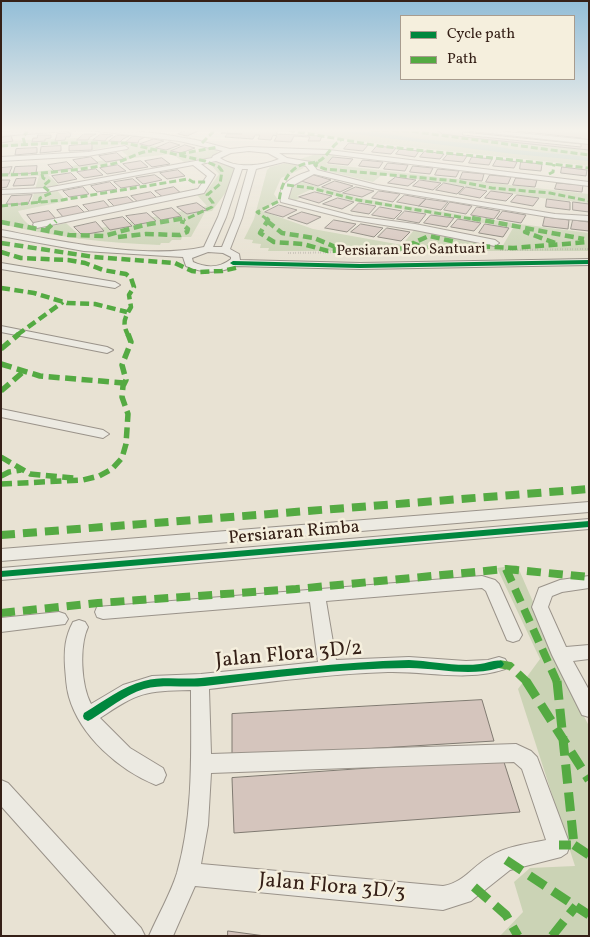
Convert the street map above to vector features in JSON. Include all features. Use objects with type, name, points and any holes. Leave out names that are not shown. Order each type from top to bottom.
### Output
[{"type":"street","points":[[1,192],[46,190],[136,174]]},
{"type":"street","points":[[37,225],[202,192],[211,175],[209,174]]},
{"type":"street","points":[[208,249],[223,216],[237,174]]},
{"type":"street","points":[[225,250],[251,174]]},
{"type":"street","points":[[310,174],[287,185],[284,200],[353,218],[405,225],[494,246]]},
{"type":"street","points":[[321,174],[377,187],[555,216],[589,219]]},
{"type":"street","points":[[501,174],[589,184]]},
{"type":"street","points":[[223,216],[238,216]]},
{"type":"street","name":"Persiaran Eco Santuari","points":[[1,233],[93,249],[188,257]]},
{"type":"street","name":"Persiaran Eco Santuari","points":[[1,240],[38,248],[113,258],[188,257],[208,249],[225,250],[234,260],[370,266],[589,262]]},
{"type":"street","name":"Persiaran Eco Santuari","points":[[188,257],[193,266],[206,269],[222,268],[234,260],[359,260],[589,255]]},
{"type":"street","points":[[1,266],[115,285]]},
{"type":"street","points":[[1,276],[12,268]]},
{"type":"street","points":[[1,329],[107,350]]},
{"type":"street","points":[[1,413],[103,434]]},
{"type":"street","name":"Persiaran Rimba","points":[[1,555],[589,507]]},
{"type":"street","name":"Persiaran Rimba","points":[[1,574],[589,524]]},
{"type":"street","points":[[103,612],[482,582],[489,584],[493,588],[513,635]]},
{"type":"street","points":[[589,582],[551,588],[545,592],[540,607],[561,655],[589,709]]},
{"type":"street","points":[[317,595],[328,669]]},
{"type":"street","points":[[1,625],[59,619]]},
{"type":"street","points":[[79,627],[73,643],[76,684],[80,703],[108,741],[131,761],[156,775]]},
{"type":"street","points":[[561,655],[589,652]]},
{"type":"street","name":"Jalan Flora 3D/2","points":[[88,716],[129,691],[158,682],[200,682],[252,675],[413,664],[478,670],[500,664]]},
{"type":"street","points":[[161,936],[188,874],[200,815],[202,764],[200,682]]},
{"type":"street","name":"Jalan Flora 3D/3","points":[[188,874],[453,898],[474,887],[497,865],[506,860],[553,849],[559,845],[530,764],[524,757],[516,753],[202,764]]},
{"type":"street","points":[[1,790],[133,936]]},
{"type":"path","points":[[494,246],[589,249]]},
{"type":"path","points":[[281,253],[483,250]]},
{"type":"shaded area","points":[[1,174],[54,174],[48,175],[58,184],[56,189],[66,201],[18,211],[23,219],[33,227],[44,228],[66,223],[77,233],[207,206],[197,195],[206,192],[219,174],[240,174],[212,211],[205,212],[191,237],[182,237],[181,240],[172,240],[169,243],[161,243],[160,245],[120,243],[60,236],[1,224],[1,204],[31,203],[39,176],[1,177]]},
{"type":"shaded area","points":[[266,174],[291,174],[281,178],[274,194],[278,200],[262,211],[313,229],[402,245],[414,230],[502,247],[513,228],[352,201],[312,189],[297,196],[300,198],[294,201],[287,198],[293,183],[298,181],[359,198],[512,223],[589,233],[589,251],[268,251],[269,248],[260,248],[261,244],[252,243],[253,240],[244,239],[254,219]]},
{"type":"shaded area","points":[[339,174],[411,174],[589,194],[589,203],[541,198],[383,174],[373,182]]},
{"type":"shaded area","points":[[517,565],[576,701],[589,726],[589,936],[500,936],[523,912],[514,882],[530,868],[575,866],[518,689],[540,659],[497,568]]},
{"type":"building","points":[[72,174],[77,179],[58,183],[52,176]]},
{"type":"building","points":[[79,174],[103,175],[84,178]]},
{"type":"building","points":[[161,174],[182,174],[185,176],[167,179]]},
{"type":"building","points":[[436,174],[458,174],[456,177]]},
{"type":"building","points":[[462,174],[484,174],[482,181],[460,179]]},
{"type":"building","points":[[567,174],[586,174],[586,176]]},
{"type":"building","points":[[155,175],[162,180],[143,184],[136,178]]},
{"type":"building","points":[[314,175],[331,180],[318,186],[301,181]]},
{"type":"building","points":[[490,175],[511,177],[508,184],[486,182]]},
{"type":"building","points":[[396,177],[416,180],[408,186],[388,183]]},
{"type":"building","points":[[36,178],[34,185],[13,186],[16,179]]},
{"type":"building","points":[[516,178],[537,180],[535,187],[513,185]]},
{"type":"building","points":[[133,179],[140,185],[121,188],[114,182]]},
{"type":"building","points":[[1,180],[10,180],[7,187],[1,188]]},
{"type":"building","points":[[420,180],[441,183],[433,190],[413,186]]},
{"type":"building","points":[[335,181],[353,186],[340,192],[322,187]]},
{"type":"building","points":[[110,182],[117,189],[97,192],[91,186]]},
{"type":"building","points":[[444,183],[464,187],[457,194],[436,190]]},
{"type":"building","points":[[557,183],[583,185],[582,192],[555,189]]},
{"type":"building","points":[[83,187],[89,194],[69,197],[63,191]]},
{"type":"building","points":[[174,187],[183,195],[164,198],[155,191]]},
{"type":"building","points":[[356,187],[374,191],[362,197],[343,193]]},
{"type":"building","points":[[466,187],[487,191],[480,198],[459,194]]},
{"type":"building","points":[[379,191],[400,194],[393,202],[372,198]]},
{"type":"building","points":[[491,191],[513,194],[506,201],[485,198]]},
{"type":"building","points":[[151,192],[159,200],[139,203],[131,196]]},
{"type":"building","points":[[315,192],[332,196],[319,203],[299,197]]},
{"type":"building","points":[[32,195],[28,204],[6,204],[11,196]]},
{"type":"building","points":[[405,195],[426,199],[419,206],[397,202]]},
{"type":"building","points":[[517,195],[539,198],[533,206],[511,202]]},
{"type":"building","points":[[128,197],[136,204],[116,208],[108,200]]},
{"type":"building","points":[[338,198],[354,202],[342,209],[323,204]]},
{"type":"building","points":[[426,199],[448,202],[441,210],[419,206]]},
{"type":"building","points":[[547,199],[570,202],[570,210],[546,207]]},
{"type":"building","points":[[104,201],[111,209],[91,213],[83,205]]},
{"type":"building","points":[[450,202],[472,206],[466,214],[444,210]]},
{"type":"building","points":[[573,202],[589,204],[589,212],[573,210]]},
{"type":"building","points":[[197,203],[207,210],[187,214],[177,207]]},
{"type":"building","points":[[359,203],[376,206],[369,214],[351,211]]},
{"type":"building","points":[[279,205],[297,210],[283,217],[265,212]]},
{"type":"building","points":[[78,206],[86,214],[64,218],[57,210]]},
{"type":"building","points":[[380,207],[402,211],[394,219],[372,215]]},
{"type":"building","points":[[477,207],[500,211],[494,219],[471,215]]},
{"type":"building","points":[[172,208],[181,216],[161,220],[152,212]]},
{"type":"building","points":[[49,211],[56,219],[34,224],[27,215]]},
{"type":"building","points":[[405,211],[426,214],[419,223],[397,219]]},
{"type":"building","points":[[503,211],[526,215],[521,223],[497,219]]},
{"type":"building","points":[[302,212],[321,217],[307,224],[288,218]]},
{"type":"building","points":[[147,213],[156,221],[135,225],[126,216]]},
{"type":"building","points":[[431,215],[454,218],[447,227],[424,223]]},
{"type":"building","points":[[123,217],[132,226],[110,230],[102,221]]},
{"type":"building","points":[[545,217],[569,220],[568,229],[543,226]]},
{"type":"building","points":[[458,219],[481,223],[474,231],[451,227]]},
{"type":"building","points":[[334,220],[356,224],[347,232],[325,228]]},
{"type":"building","points":[[573,220],[589,222],[589,231],[571,229]]},
{"type":"building","points":[[96,222],[104,231],[82,235],[74,227]]},
{"type":"building","points":[[361,224],[383,228],[374,237],[351,232]]},
{"type":"building","points":[[485,224],[509,228],[503,237],[479,233]]},
{"type":"building","points":[[387,228],[410,232],[401,241],[378,237]]},
{"type":"building","points":[[482,700],[494,741],[232,757],[232,714]]},
{"type":"building","points":[[503,759],[520,812],[234,833],[232,778]]},
{"type":"building","points":[[228,931],[265,936],[228,936]]},
{"type":"marked path","points":[[1,175],[30,174]]},
{"type":"marked path","points":[[39,203],[40,198],[51,193],[43,186],[49,181],[43,178],[42,174]]},
{"type":"marked path","points":[[1,222],[69,235],[104,236],[144,225],[183,220],[212,207],[213,203],[207,195],[220,184],[222,174]]},
{"type":"marked path","points":[[290,174],[281,188],[279,201],[257,212],[268,220],[260,233],[274,242],[303,244],[328,251],[473,246],[513,248],[589,242]]},
{"type":"marked path","points":[[377,174],[457,181],[492,188],[550,193],[589,201]]},
{"type":"marked path","points":[[1,206],[62,200],[188,179],[193,182],[208,182]]},
{"type":"marked path","points":[[287,185],[311,188],[358,200],[584,239]]},
{"type":"marked path","points":[[118,237],[146,234],[180,235],[187,232],[188,229],[182,224],[183,220]]},
{"type":"marked path","points":[[45,231],[56,221]]},
{"type":"marked path","points":[[267,221],[282,233],[314,238],[340,249]]},
{"type":"marked path","points":[[529,231],[525,232],[555,243]]},
{"type":"marked path","points":[[416,246],[418,245],[413,243],[429,236],[456,242]]},
{"type":"marked path","points":[[1,243],[94,257],[175,263],[192,271],[200,272],[222,271],[240,267]]},
{"type":"marked path","points":[[1,252],[21,258],[68,260],[85,263],[103,270],[126,274],[131,278],[134,287],[129,295],[131,307],[124,318],[123,324],[131,342],[122,365],[126,380],[123,386],[122,397],[128,414],[126,444],[122,458],[112,469],[99,476],[83,480],[1,484]]},
{"type":"marked path","points":[[1,288],[34,293],[67,303],[95,304],[127,312]]},
{"type":"marked path","points":[[1,349],[26,328],[63,302]]},
{"type":"marked path","points":[[1,364],[40,376],[124,383]]},
{"type":"marked path","points":[[1,391],[23,372]]},
{"type":"marked path","points":[[1,457],[30,474],[74,478]]},
{"type":"marked path","points":[[1,476],[9,472],[21,470]]},
{"type":"marked path","points":[[1,535],[589,489]]},
{"type":"marked path","points":[[506,569],[557,682],[574,845],[559,845]]},
{"type":"marked path","points":[[1,613],[98,603],[296,589],[506,569],[589,577]]},
{"type":"marked path","points":[[499,664],[510,666],[524,678],[589,780]]},
{"type":"marked path","points":[[574,845],[589,855]]},
{"type":"marked path","points":[[506,860],[589,915]]},
{"type":"marked path","points":[[474,887],[506,915],[518,936]]},
{"type":"marked path","points":[[552,936],[576,906]]},
{"type":"cycle path","points":[[233,263],[360,266],[589,262]]},
{"type":"cycle path","points":[[1,574],[589,524]]},
{"type":"cycle path","points":[[88,716],[122,694],[137,687],[166,682],[201,682],[357,666],[421,664],[477,669],[499,664]]}]
